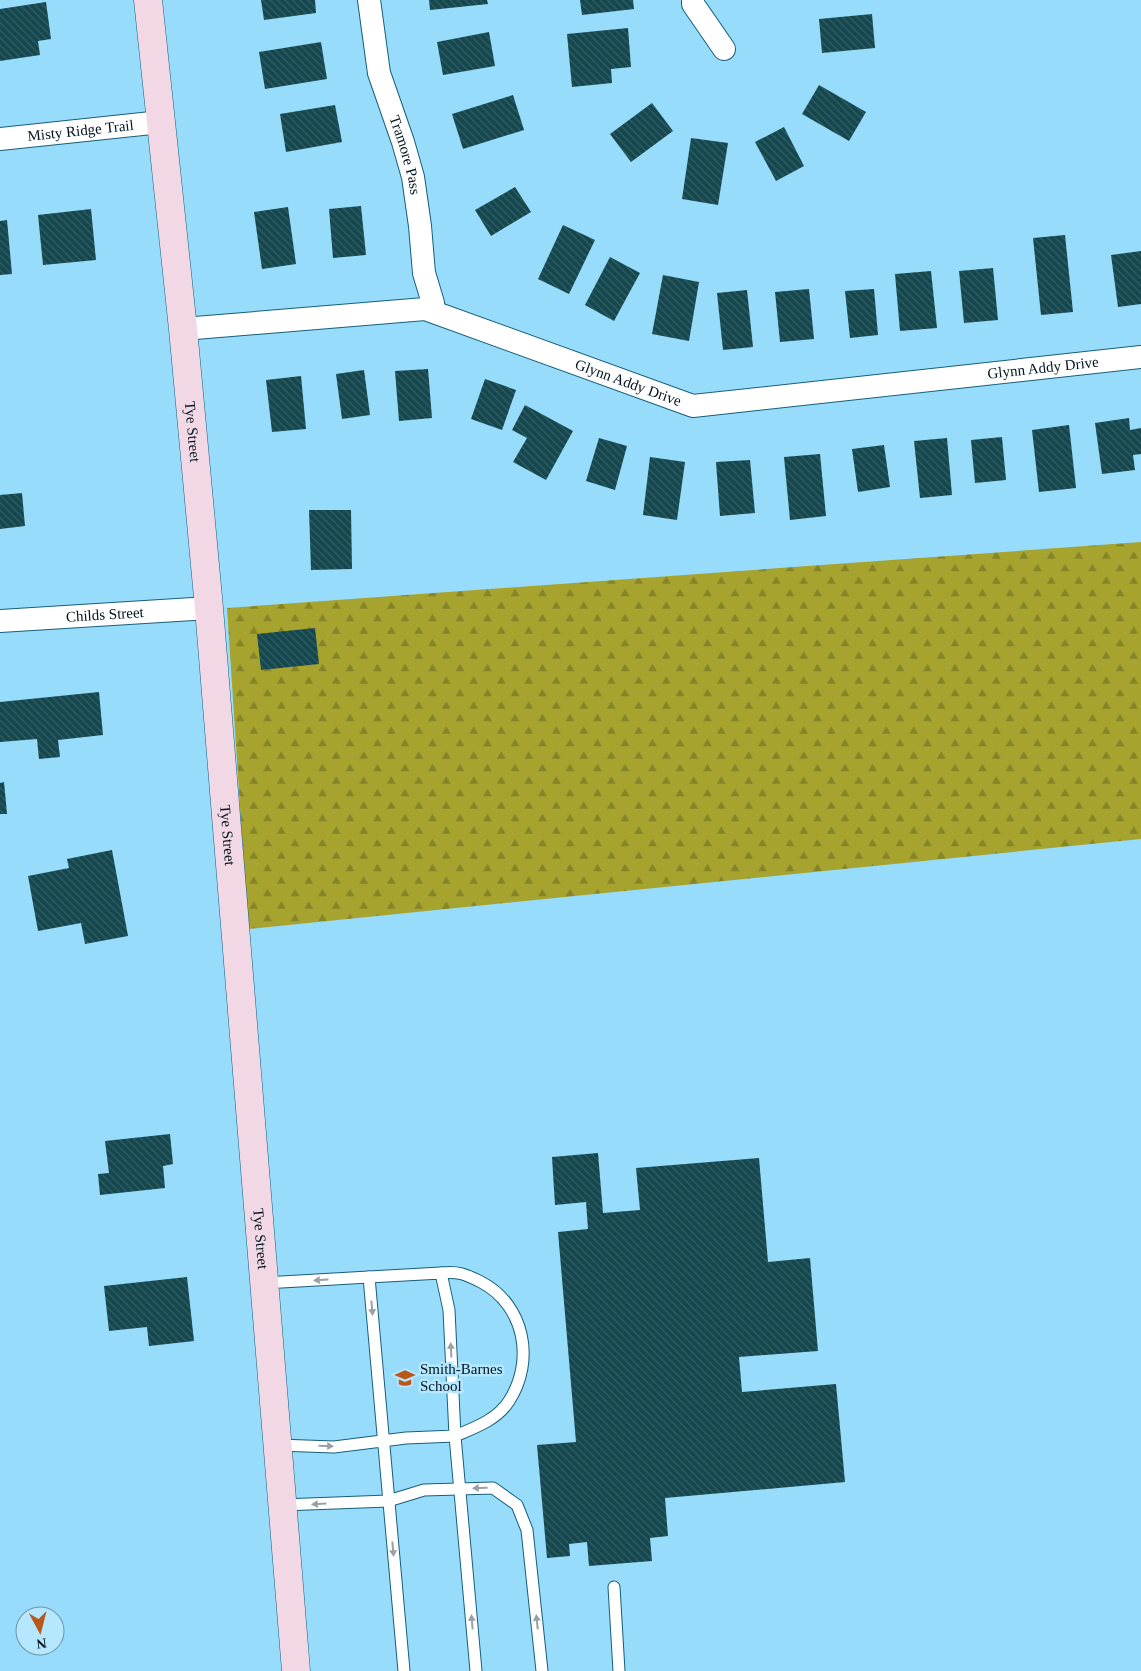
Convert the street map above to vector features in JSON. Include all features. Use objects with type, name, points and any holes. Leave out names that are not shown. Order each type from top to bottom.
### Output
[{"type":"street","name":"Tye Street","points":[[148,0],[183,329],[209,608],[296,1671]]},
{"type":"street","name":"Tramore Pass","points":[[369,0],[378,73],[403,142],[412,177],[420,226],[424,273],[433,303],[425,309]]},
{"type":"street","points":[[693,0],[693,4],[724,49]]},
{"type":"street","name":"Misty Ridge Trail","points":[[0,139],[161,122]]},
{"type":"street","name":"Glynn Addy Drive","points":[[183,329],[425,309],[693,406],[1141,357]]},
{"type":"street","name":"Childs Street","points":[[0,621],[209,608]]},
{"type":"lane","points":[[264,1283],[455,1272],[493,1288],[508,1306],[520,1330],[524,1351],[520,1381],[508,1403],[487,1422],[455,1436],[406,1438],[334,1446],[278,1445]]},
{"type":"lane","points":[[440,1273],[448,1310],[455,1436],[476,1671]]},
{"type":"lane","points":[[369,1277],[404,1671]]},
{"type":"lane","points":[[282,1505],[388,1501],[424,1490],[493,1488],[517,1505],[527,1530],[542,1671]]},
{"type":"lane","points":[[614,1586],[619,1671]]},
{"type":"green space","points":[[1141,542],[1141,839],[248,929],[227,608]]},
{"type":"building","points":[[261,0],[315,0],[316,13],[264,20]]},
{"type":"building","points":[[429,0],[487,0],[488,4],[430,10]]},
{"type":"building","points":[[580,0],[633,0],[634,9],[582,15]]},
{"type":"building","points":[[46,2],[51,39],[38,41],[40,55],[0,61],[0,9]]},
{"type":"building","points":[[872,14],[875,48],[822,53],[819,19]]},
{"type":"building","points":[[628,28],[631,67],[611,69],[612,83],[572,87],[567,34]]},
{"type":"building","points":[[489,32],[495,66],[443,75],[437,42]]},
{"type":"building","points":[[321,42],[327,79],[265,89],[259,52]]},
{"type":"building","points":[[819,85],[866,112],[849,141],[802,114]]},
{"type":"building","points":[[513,95],[524,130],[463,149],[452,114]]},
{"type":"building","points":[[652,103],[673,131],[631,162],[610,134]]},
{"type":"building","points":[[335,105],[342,142],[286,152],[280,114]]},
{"type":"building","points":[[784,127],[804,166],[776,181],[755,142]]},
{"type":"building","points":[[691,138],[728,143],[718,205],[682,199]]},
{"type":"building","points":[[515,187],[531,212],[491,236],[475,210]]},
{"type":"building","points":[[361,206],[366,255],[333,258],[329,209]]},
{"type":"building","points":[[288,207],[296,264],[262,269],[254,212]]},
{"type":"building","points":[[91,209],[96,260],[43,265],[38,215]]},
{"type":"building","points":[[7,220],[12,274],[0,275],[0,221]]},
{"type":"building","points":[[563,225],[595,240],[569,294],[538,279]]},
{"type":"building","points":[[1065,235],[1073,312],[1041,315],[1033,238]]},
{"type":"building","points":[[1141,251],[1141,304],[1118,307],[1111,255]]},
{"type":"building","points":[[610,257],[640,273],[614,321],[585,305]]},
{"type":"building","points":[[993,268],[998,320],[964,323],[959,271]]},
{"type":"building","points":[[931,271],[937,328],[900,331],[895,274]]},
{"type":"building","points":[[663,275],[699,282],[689,341],[652,334]]},
{"type":"building","points":[[809,289],[814,339],[780,342],[775,292]]},
{"type":"building","points":[[874,289],[878,335],[850,338],[845,291]]},
{"type":"building","points":[[747,290],[753,347],[723,350],[717,293]]},
{"type":"building","points":[[428,369],[432,418],[399,421],[395,371]]},
{"type":"building","points":[[364,370],[370,415],[342,419],[336,374]]},
{"type":"building","points":[[301,376],[306,429],[272,432],[266,380]]},
{"type":"building","points":[[485,379],[516,390],[502,430],[471,419]]},
{"type":"building","points":[[525,405],[573,431],[546,480],[513,462],[527,438],[512,430]]},
{"type":"building","points":[[1129,418],[1130,430],[1141,428],[1141,454],[1133,455],[1135,470],[1102,474],[1095,423]]},
{"type":"building","points":[[1069,425],[1076,488],[1039,492],[1032,430]]},
{"type":"building","points":[[1002,437],[1006,480],[975,483],[971,440]]},
{"type":"building","points":[[599,438],[627,446],[615,490],[586,481]]},
{"type":"building","points":[[947,438],[952,495],[920,498],[914,441]]},
{"type":"building","points":[[884,445],[890,487],[858,492],[852,449]]},
{"type":"building","points":[[820,454],[826,516],[790,520],[784,457]]},
{"type":"building","points":[[650,457],[685,462],[677,520],[643,515]]},
{"type":"building","points":[[750,460],[755,513],[720,516],[716,462]]},
{"type":"building","points":[[22,493],[25,526],[0,529],[0,495]]},
{"type":"building","points":[[309,510],[351,510],[352,569],[311,570]]},
{"type":"building","points":[[315,628],[319,664],[261,670],[257,634]]},
{"type":"building","points":[[99,692],[103,735],[58,740],[60,757],[39,759],[37,739],[0,742],[0,702]]},
{"type":"building","points":[[4,782],[7,814],[0,814],[0,783]]},
{"type":"building","points":[[112,850],[128,936],[85,944],[81,923],[38,931],[28,876],[69,868],[67,859]]},
{"type":"building","points":[[170,1134],[173,1164],[163,1166],[165,1188],[100,1195],[98,1174],[109,1173],[105,1141]]},
{"type":"building","points":[[598,1153],[603,1213],[640,1210],[636,1168],[759,1158],[768,1262],[810,1258],[818,1351],[739,1357],[742,1392],[836,1384],[845,1482],[665,1498],[668,1536],[650,1538],[652,1561],[589,1566],[587,1542],[569,1544],[570,1556],[547,1558],[537,1445],[576,1442],[558,1232],[588,1229],[586,1202],[555,1205],[552,1157]]},
{"type":"building","points":[[187,1277],[194,1341],[149,1346],[147,1327],[109,1331],[104,1286]]},
{"type":"place","name":"Smith-Barnes School","points":[[405,1378]]}]
